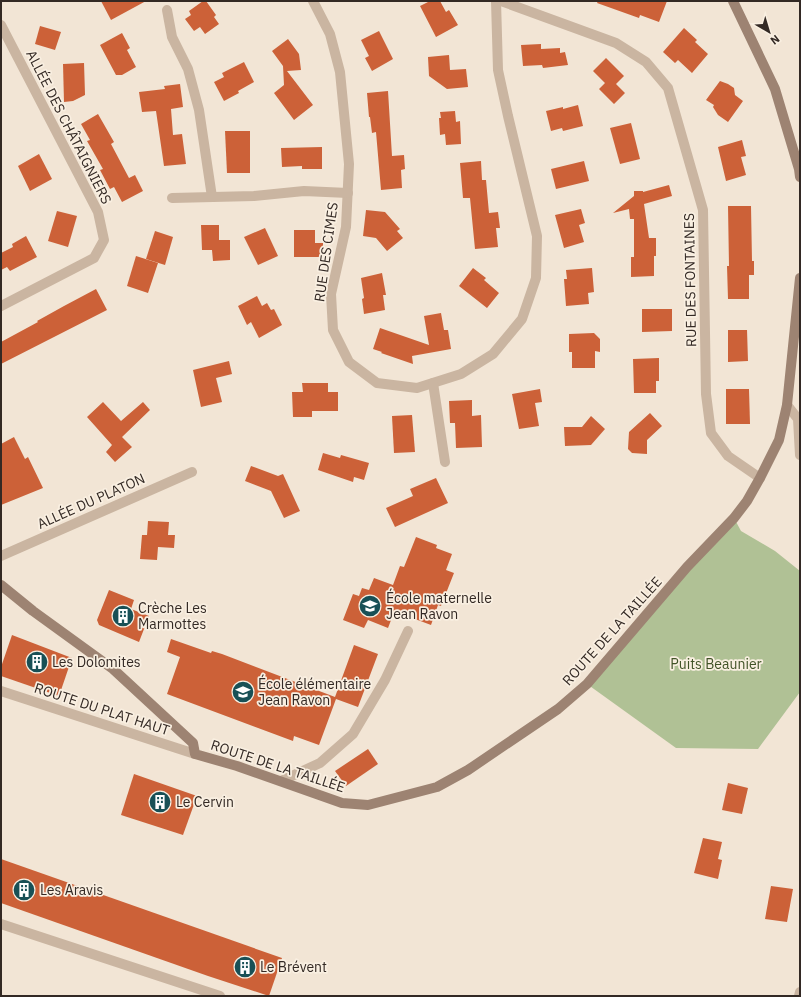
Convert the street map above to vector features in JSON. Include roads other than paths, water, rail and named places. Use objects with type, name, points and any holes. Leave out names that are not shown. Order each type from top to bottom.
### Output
[{"type":"street","name":"RUE DES CIMES","points":[[313,1],[330,34],[340,72],[349,164],[346,226],[331,294],[333,330],[349,362],[377,383],[417,388],[461,374],[493,354],[522,319],[536,278],[537,236],[498,70],[496,1]]},
{"type":"street","name":"RUE DES FONTAINES","points":[[501,1],[616,43],[646,62],[668,88],[704,210],[706,394],[711,433],[728,456],[760,478]]},
{"type":"street","points":[[733,1],[776,89],[800,177]]},
{"type":"street","points":[[167,10],[172,37],[188,69],[199,110],[212,197]]},
{"type":"street","name":"ALLÉE DES CHÂTAIGNIERS","points":[[1,25],[98,212],[104,240],[94,258],[1,306]]},
{"type":"street","points":[[172,198],[254,196],[304,191],[348,193]]},
{"type":"street","name":"ROUTE DE LA TAILLÉE","points":[[195,754],[224,761],[342,803],[368,805],[437,787],[468,770],[558,709],[587,684],[687,567],[734,518],[747,501],[760,478],[779,440],[788,405],[800,278]]},
{"type":"street","points":[[433,383],[445,462]]},
{"type":"street","points":[[788,405],[798,419],[800,455]]},
{"type":"street","name":"ALLÉE DU PLATON","points":[[1,556],[192,472]]},
{"type":"street","points":[[1,585],[33,611],[113,669],[193,743],[195,754]]},
{"type":"street","points":[[281,781],[320,763],[353,734],[384,680],[408,631]]},
{"type":"street","name":"ROUTE DU PLAT HAUT","points":[[1,691],[195,754]]},
{"type":"street","points":[[1,924],[220,996]]},
{"type":"street","points":[[799,996],[800,992]]},
{"type":"place","name":"École maternelle Jean Ravon","points":[[370,606]]},
{"type":"place","name":"Crèche Les Marmottes","points":[[123,616]]},
{"type":"place","name":"Les Dolomites","points":[[37,662]]},
{"type":"place","name":"École élémentaire Jean Ravon","points":[[243,692]]},
{"type":"place","name":"Le Cervin","points":[[160,802]]},
{"type":"place","name":"Les Aravis","points":[[24,890]]},
{"type":"place","name":"Le Brévent","points":[[245,967]]},
{"type":"park label","name":"Puits Beaunier","points":[[716,664]]}]
